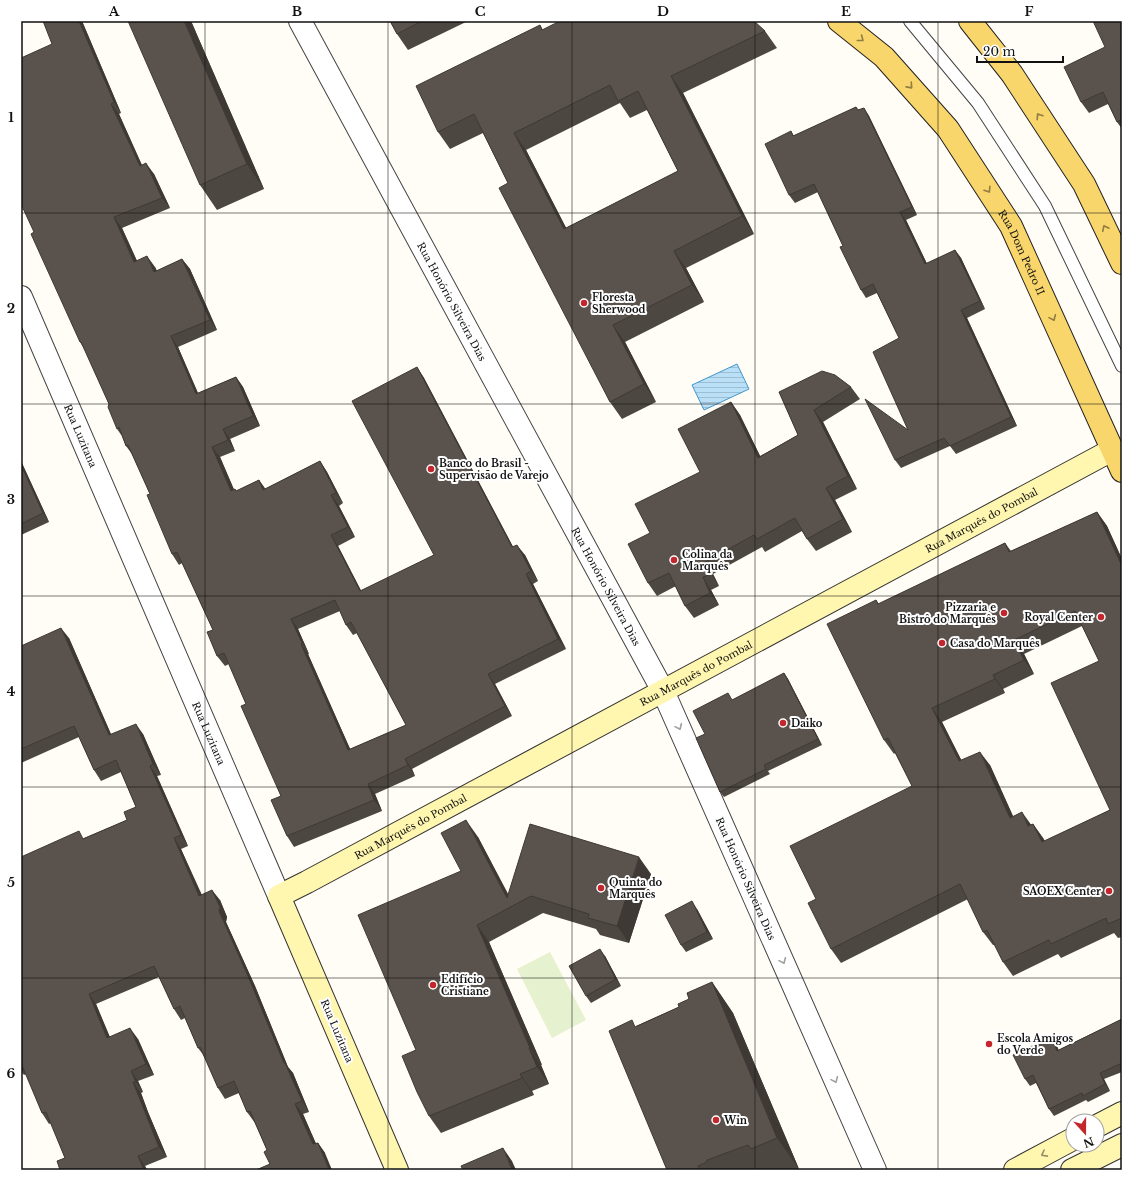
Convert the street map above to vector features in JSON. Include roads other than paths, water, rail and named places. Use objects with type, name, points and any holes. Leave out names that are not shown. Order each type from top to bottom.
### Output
[{"type":"main road","name":"Rua Dom Pedro II","points":[[839,21],[884,57],[948,129],[1011,226],[1122,471]]},
{"type":"main road","points":[[970,21],[1012,74],[1084,184],[1122,262]]},
{"type":"street","name":"Rua Honório Silveira Dias","points":[[300,21],[663,691],[875,1170]]},
{"type":"street","name":"Rua Luzitana","points":[[21,297],[397,1170]]},
{"type":"street","name":"Rua Marquês do Pombal","points":[[279,896],[314,879],[1112,450]]},
{"type":"street","points":[[1105,1122],[1122,1113]]},
{"type":"street","points":[[1015,1170],[1065,1143]]},
{"type":"street","points":[[1072,1170],[1122,1145]]},
{"type":"lane","points":[[910,21],[978,103],[1045,206],[1122,366]]},
{"type":"water","points":[[737,364],[749,389],[704,410],[692,385]]},
{"type":"place","name":"Floresta Sherwood","points":[[584,303]]},
{"type":"place","name":"Banco do Brasil - Supervisão de Varejo","points":[[431,469]]},
{"type":"place","name":"Colina da Marquês","points":[[674,560]]},
{"type":"place","name":"Pizzaria e Bistrô do Marquês","points":[[1004,613]]},
{"type":"place","name":"Royal Center","points":[[1101,617]]},
{"type":"place","name":"Casa do Marquês","points":[[942,643]]},
{"type":"place","name":"Daiko","points":[[783,723]]},
{"type":"place","name":"Quinta do Marquês","points":[[601,888]]},
{"type":"place","name":"SAOEX Center","points":[[1109,891]]},
{"type":"place","name":"Edifício Cristiane","points":[[433,985]]},
{"type":"place","name":"Escola Amigos do Verde","points":[[989,1044]]},
{"type":"place","name":"Win","points":[[716,1120]]}]
